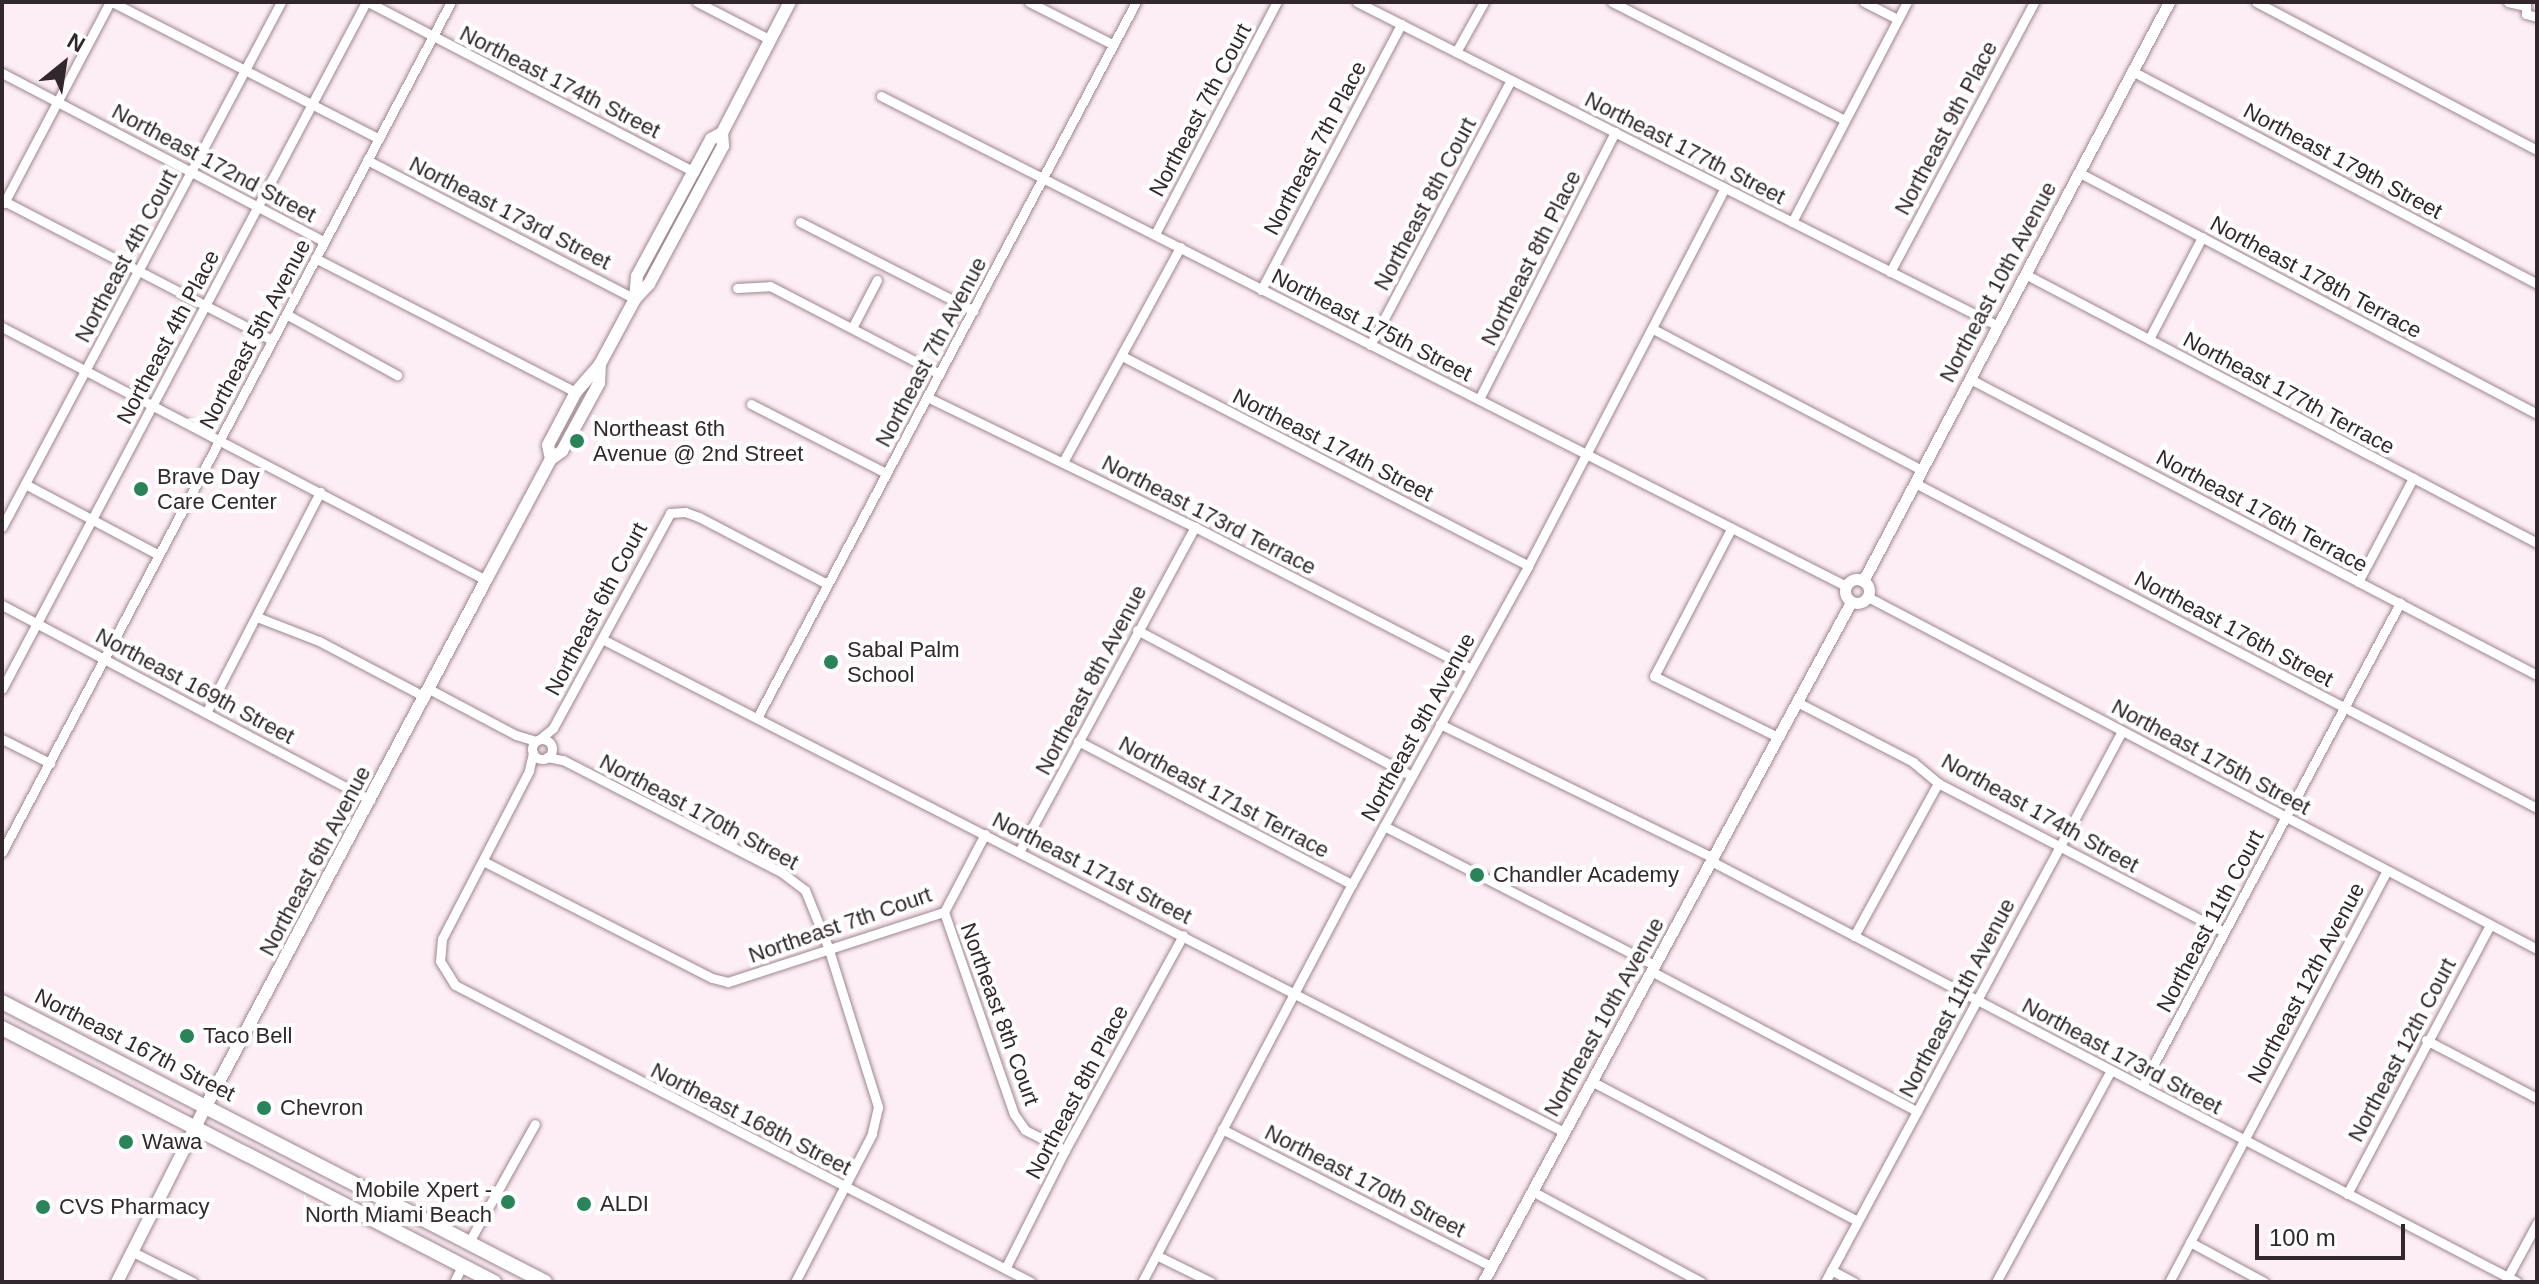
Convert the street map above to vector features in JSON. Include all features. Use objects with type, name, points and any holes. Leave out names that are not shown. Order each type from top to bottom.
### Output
[{"type":"main road","name":"Northeast 6th Avenue","points":[[551,459],[548,445],[576,392],[600,364],[635,299],[649,284],[707,178],[723,146],[722,133],[790,2]]},
{"type":"main road","name":"Northeast 6th Avenue","points":[[635,299],[637,276],[711,139],[722,133]]},
{"type":"main road","name":"Northeast 6th Avenue","points":[[117,1282],[206,1106],[486,580],[551,459],[562,451],[599,383],[600,364]]},
{"type":"main road","name":"Northeast 167th Street","points":[[2,1002],[545,1282]]},
{"type":"main road","name":"Northeast 167th Street","points":[[2,1028],[494,1282]]},
{"type":"main road","points":[[417,1243],[451,1248],[469,1242]]},
{"type":"main road","points":[[462,1266],[475,1257],[493,1255]]},
{"type":"street","points":[[272,340],[3,202],[111,2],[378,138]]},
{"type":"street","name":"Northeast 4th Court","points":[[2,527],[281,2]]},
{"type":"street","name":"Northeast 174th Street","points":[[367,2],[694,172]]},
{"type":"street","name":"Northeast 4th Place","points":[[2,689],[367,2]]},
{"type":"street","name":"Northeast 5th Avenue","points":[[2,852],[451,2]]},
{"type":"street","points":[[697,2],[771,40]]},
{"type":"street","points":[[1029,2],[1112,44]]},
{"type":"street","name":"Northeast 7th Avenue","points":[[757,718],[1136,2]]},
{"type":"street","name":"Northeast 7th Court","points":[[1155,234],[1277,2]]},
{"type":"street","name":"Northeast 177th Street","points":[[1357,2],[1998,326]]},
{"type":"street","points":[[1456,52],[1484,2]]},
{"type":"street","points":[[1612,2],[1845,120]]},
{"type":"street","points":[[1864,2],[1898,19]]},
{"type":"street","points":[[1792,222],[1907,2]]},
{"type":"street","name":"Northeast 9th Place","points":[[1890,272],[2034,2]]},
{"type":"street","name":"Northeast 10th Avenue","points":[[1863,581],[2169,2]]},
{"type":"street","points":[[2256,2],[2537,150]]},
{"type":"street","points":[[2508,2],[2526,4],[2529,16],[2537,16]]},
{"type":"street","name":"Northeast 7th Place","points":[[1261,290],[1401,24]]},
{"type":"street","name":"Northeast 179th Street","points":[[2132,71],[2537,284]]},
{"type":"street","name":"Northeast 172nd Street","points":[[2,73],[324,241]]},
{"type":"street","name":"Northeast 8th Court","points":[[1370,345],[1511,80]]},
{"type":"street","name":"Northeast 175th Street","points":[[881,96],[1846,586]]},
{"type":"street","name":"Northeast 8th Place","points":[[1479,399],[1615,132]]},
{"type":"street","name":"Northeast 173rd Street","points":[[367,160],[635,299]]},
{"type":"street","name":"Northeast 178th Terrace","points":[[2078,172],[2537,414]]},
{"type":"street","name":"Northeast 9th Avenue","points":[[1142,1282],[1352,884],[1528,566],[1725,188]]},
{"type":"street","points":[[800,222],[974,311]]},
{"type":"street","points":[[2149,339],[2202,237]]},
{"type":"street","points":[[1063,462],[1180,247]]},
{"type":"street","name":"Northeast 172nd Street","points":[[315,258],[576,392]]},
{"type":"street","name":"Northeast 177th Terrace","points":[[2025,274],[2537,543]]},
{"type":"street","points":[[852,328],[877,280]]},
{"type":"street","points":[[737,288],[770,286],[940,374]]},
{"type":"street","points":[[286,314],[397,375]]},
{"type":"street","points":[[2,327],[486,580]]},
{"type":"street","points":[[1653,329],[1922,470]]},
{"type":"street","name":"Northeast 174th Street","points":[[1122,356],[1528,566]]},
{"type":"street","name":"Northeast 176th Terrace","points":[[1970,379],[2537,675]]},
{"type":"street","name":"Northeast 173rd Terrace","points":[[929,398],[1195,527],[1471,669]]},
{"type":"street","points":[[751,404],[886,473]]},
{"type":"street","points":[[2358,582],[2413,478]]},
{"type":"street","name":"Northeast 176th Street","points":[[1915,483],[2537,808]]},
{"type":"street","points":[[25,484],[157,554]]},
{"type":"street","points":[[206,713],[320,492]]},
{"type":"street","name":"Northeast 6th Court","points":[[548,752],[553,728],[664,518],[675,512],[699,517],[827,584]]},
{"type":"street","name":"Northeast 8th Avenue","points":[[1019,852],[1195,527]]},
{"type":"street","points":[[1731,529],[1654,676],[1778,737]]},
{"type":"street","points":[[1852,580],[1863,581],[1869,587],[1868,597],[1860,603],[1851,602],[1846,597],[1846,586],[1852,580]]},
{"type":"street","name":"Northeast 175th Street","points":[[1868,597],[2537,949]]},
{"type":"street","name":"Northeast 10th Avenue","points":[[1483,1282],[1851,602]]},
{"type":"street","name":"Northeast 11th Court","points":[[2142,1086],[2400,603]]},
{"type":"street","name":"Northeast 169th Street","points":[[2,605],[371,800]]},
{"type":"street","points":[[257,617],[319,641],[548,752]]},
{"type":"street","points":[[1137,630],[1412,776]]},
{"type":"street","name":"Northeast 171st Street","points":[[602,639],[1564,1132]]},
{"type":"street","name":"Northeast 174th Street","points":[[1797,702],[1913,762],[1938,783],[2224,932]]},
{"type":"street","name":"Northeast 173rd Street","points":[[1440,724],[1712,860],[2510,1280]]},
{"type":"street","name":"Northeast 6th Court","points":[[535,745],[553,728]]},
{"type":"street","name":"Northeast 11th Avenue","points":[[1825,1282],[2122,731]]},
{"type":"street","points":[[2,739],[50,763]]},
{"type":"street","name":"Northeast 171st Terrace","points":[[1078,741],[1352,884]]},
{"type":"street","points":[[535,745],[548,752]]},
{"type":"street","points":[[483,861],[529,771],[535,745]]},
{"type":"street","points":[[529,771],[548,752]]},
{"type":"street","name":"Northeast 170th Street","points":[[548,752],[781,872],[805,890],[828,947]]},
{"type":"street","points":[[1854,936],[1938,783]]},
{"type":"street","points":[[1384,826],[1917,1111]]},
{"type":"street","name":"Northeast 7th Court","points":[[483,861],[712,978],[728,982],[828,947],[944,912],[985,834]]},
{"type":"street","name":"Northeast 168th Street","points":[[483,861],[442,939],[440,961],[455,985],[1031,1282]]},
{"type":"street","name":"Northeast 12th Avenue","points":[[2169,1282],[2242,1139],[2387,871]]},
{"type":"street","name":"Northeast 8th Court","points":[[944,912],[1014,1114],[1025,1130],[1065,1150]]},
{"type":"street","name":"Northeast 12th Court","points":[[2347,1194],[2426,1040],[2490,925]]},
{"type":"street","name":"Northeast 8th Place","points":[[1006,1267],[1065,1150],[1183,935]]},
{"type":"street","points":[[795,1282],[872,1134],[878,1107],[828,947]]},
{"type":"street","points":[[2426,1040],[2537,1098]]},
{"type":"street","points":[[1996,1282],[2111,1070]]},
{"type":"street","points":[[1591,1081],[1858,1221]]},
{"type":"street","points":[[469,1242],[535,1124]]},
{"type":"street","name":"Northeast 170th Street","points":[[1222,1129],[1491,1266]]},
{"type":"street","points":[[1532,1191],[1701,1282]]},
{"type":"street","points":[[2510,1280],[2537,1223]]},
{"type":"street","points":[[2190,1242],[2264,1282]]},
{"type":"street","points":[[133,1252],[193,1282]]},
{"type":"street","points":[[1158,1256],[1211,1282]]},
{"type":"street","points":[[454,1282],[462,1266]]},
{"type":"street","points":[[1831,1270],[1854,1282]]},
{"type":"place","name":"Northeast 6th Avenue @ 2nd Street","points":[[577,441]]},
{"type":"place","name":"Brave Day Care Center","points":[[141,489]]},
{"type":"place","name":"Sabal Palm School","points":[[831,662]]},
{"type":"place","name":"Chandler Academy","points":[[1477,875]]},
{"type":"place","name":"Taco Bell","points":[[187,1036]]},
{"type":"place","name":"Chevron","points":[[264,1108]]},
{"type":"place","name":"Wawa","points":[[126,1142]]},
{"type":"place","name":"Mobile Xpert - North Miami Beach","points":[[508,1202]]},
{"type":"place","name":"ALDI","points":[[584,1204]]},
{"type":"place","name":"CVS Pharmacy","points":[[43,1207]]}]
